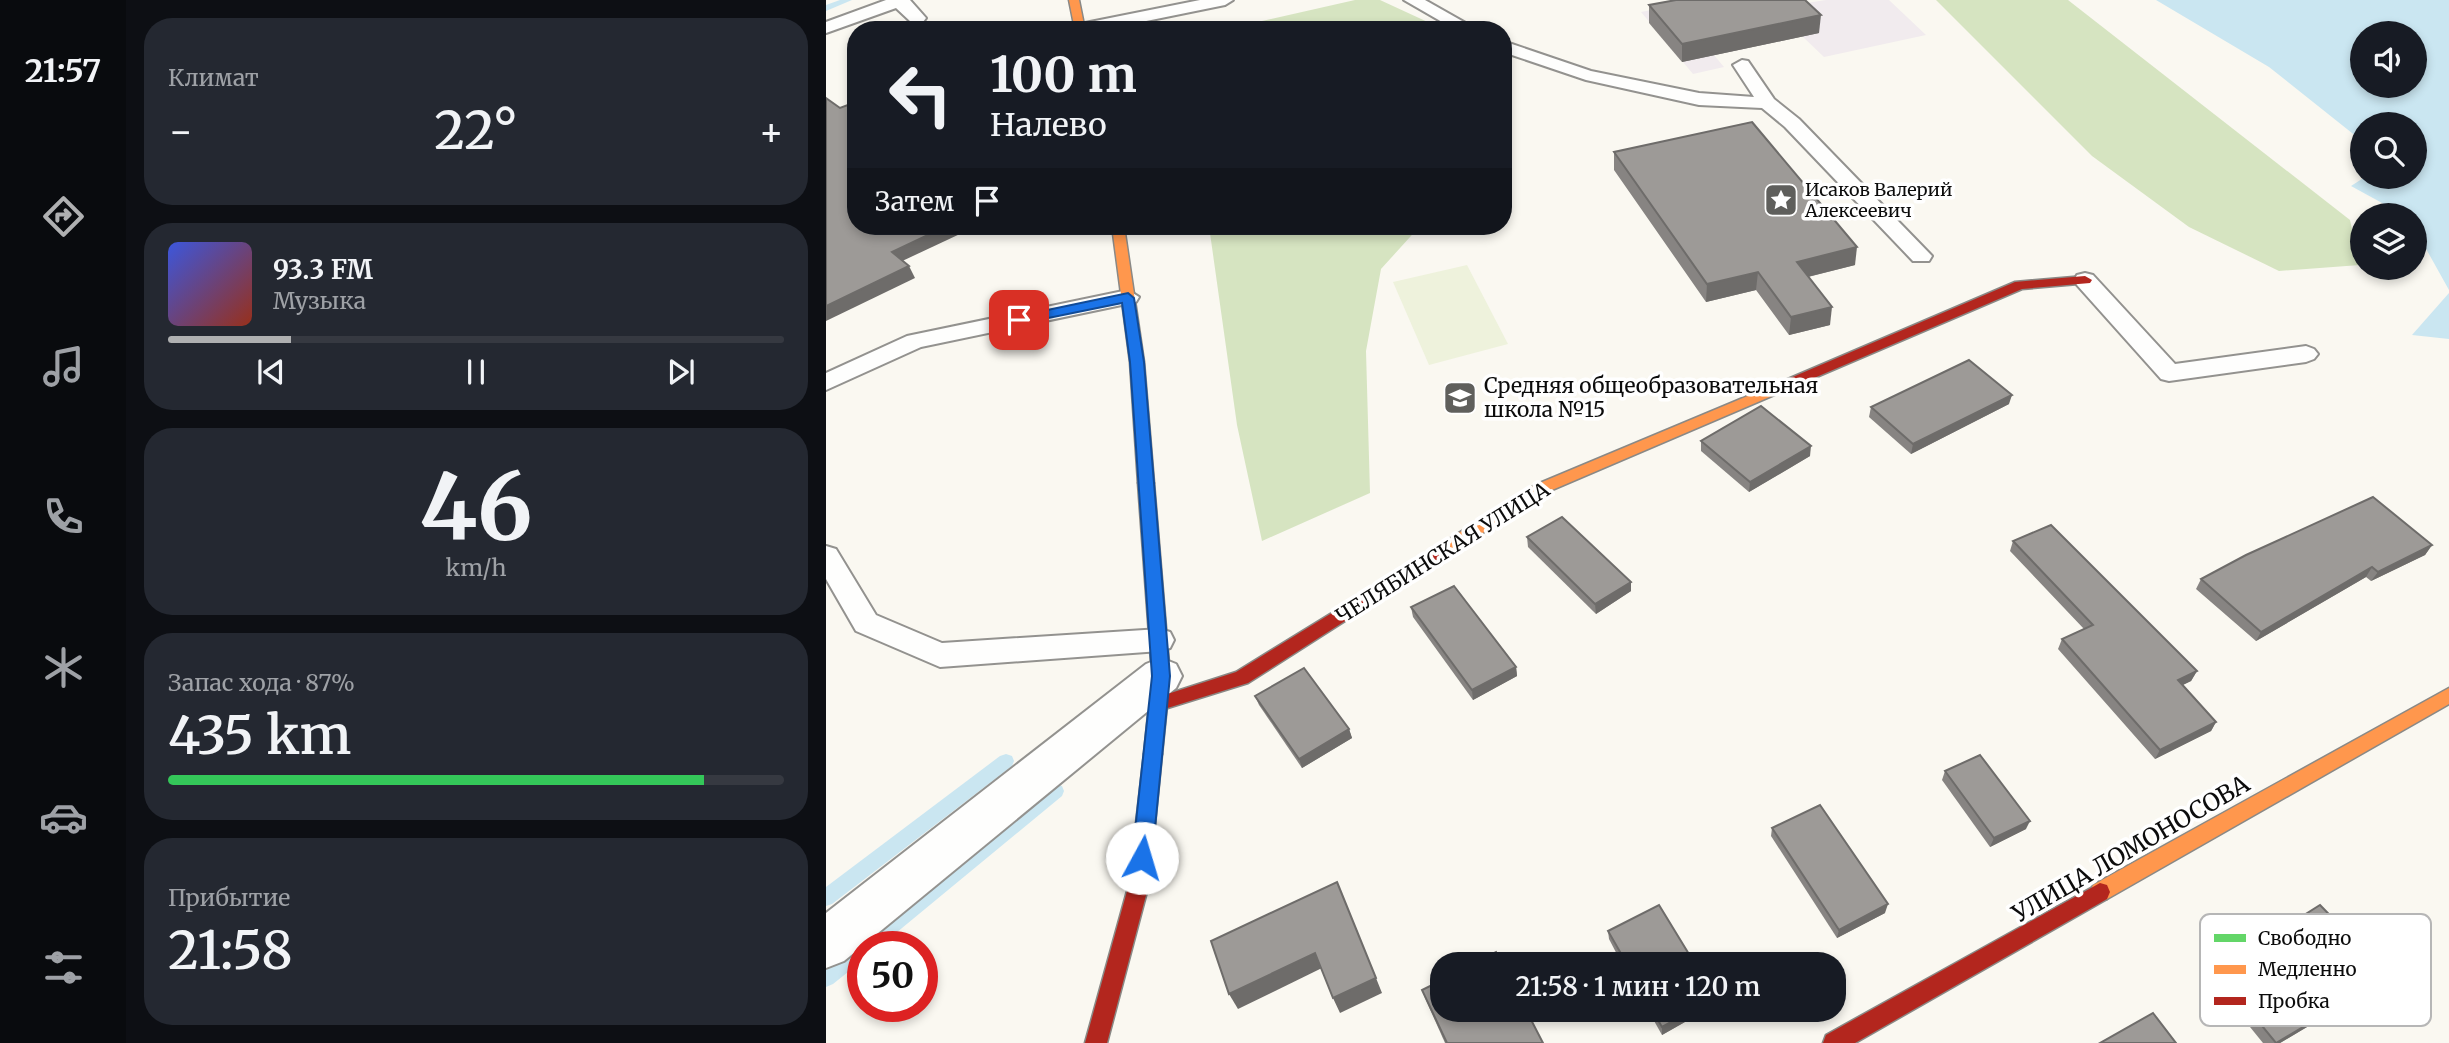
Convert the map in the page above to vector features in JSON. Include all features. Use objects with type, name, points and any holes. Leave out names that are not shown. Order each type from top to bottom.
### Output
[{"type":"street","points":[[1074,0],[1078,21]]},
{"type":"street","points":[[1096,1043],[1139,884],[1159,673],[1137,362],[1119,235]]},
{"type":"street","name":"ЧЕЛЯБИНСКАЯ УЛИЦА","points":[[826,944],[1159,673],[1242,678],[1540,489],[2020,285],[2085,279]]},
{"type":"street","name":"УЛИЦА ЛОМОНОСОВА","points":[[1835,1043],[2449,695]]},
{"type":"lane","points":[[852,0],[870,12]]},
{"type":"lane","points":[[1120,21],[1224,0]]},
{"type":"lane","points":[[1412,0],[1453,21]]},
{"type":"lane","points":[[826,28],[901,1],[917,19]]},
{"type":"lane","points":[[1512,49],[1599,78],[1699,99],[1767,103]]},
{"type":"lane","points":[[1742,65],[1767,103],[1792,123],[1921,256]]},
{"type":"lane","points":[[2085,279],[2169,373],[2306,354]]},
{"type":"lane","points":[[826,382],[915,341],[1128,298]]},
{"type":"lane","points":[[826,556],[866,623],[940,655],[1159,673]]},
{"type":"shaded area","points":[[1702,0],[1760,10],[1826,0],[1889,0],[1926,35],[1824,57],[1802,36],[1714,55],[1724,67],[1693,74],[1641,12]]},
{"type":"green space","points":[[1355,0],[1380,0],[1426,21],[1262,21]]},
{"type":"green space","points":[[1936,0],[2068,0],[2350,220],[2350,266],[2279,271],[2189,227],[2092,156]]},
{"type":"green space","points":[[1210,235],[1412,235],[1381,269],[1366,351],[1370,493],[1262,541],[1237,425]]},
{"type":"green space","points":[[1467,265],[1508,344],[1429,365],[1393,282]]},
{"type":"water","points":[[2156,0],[2449,0],[2449,290],[2427,251],[2427,203],[2382,203],[2356,189],[2427,189],[2427,112],[2350,112],[2350,131],[2269,67]]},
{"type":"water","points":[[2449,293],[2449,339],[2412,335]]},
{"type":"building","points":[[1676,0],[1805,0],[1821,15],[1682,44],[1649,5]]},
{"type":"building","points":[[826,98],[840,108],[847,105],[847,235],[928,235],[892,252],[909,266],[826,306]]},
{"type":"building","points":[[1752,122],[1857,247],[1797,262],[1832,307],[1791,317],[1758,272],[1707,284],[1614,152]]},
{"type":"building","points":[[1969,360],[2012,395],[1913,444],[1871,407]]},
{"type":"building","points":[[1761,406],[1811,446],[1750,482],[1701,441]]},
{"type":"building","points":[[2373,497],[2432,545],[2378,572],[2372,567],[2261,632],[2201,579],[2246,555]]},
{"type":"building","points":[[1562,517],[1631,582],[1595,604],[1527,537]]},
{"type":"building","points":[[2051,525],[2197,671],[2178,680],[2216,722],[2160,750],[2062,639],[2093,625],[2013,541]]},
{"type":"building","points":[[1454,586],[1516,667],[1472,690],[1411,607]]},
{"type":"building","points":[[1304,668],[1349,729],[1299,759],[1255,696]]},
{"type":"building","points":[[1980,755],[2030,821],[1994,838],[1945,771]]},
{"type":"building","points":[[1820,805],[1888,904],[1839,930],[1772,828]]},
{"type":"building","points":[[1337,882],[1376,978],[1333,998],[1315,953],[1229,994],[1211,941]]},
{"type":"building","points":[[1659,905],[1688,952],[1620,952],[1608,931]]},
{"type":"building","points":[[2320,905],[2329,914],[2306,914]]},
{"type":"building","points":[[1430,986],[1430,1007],[1422,990]]},
{"type":"building","points":[[2153,1013],[2176,1043],[2100,1043]]},
{"type":"building","points":[[1437,1022],[1532,1022],[1543,1043],[1447,1043]]},
{"type":"building","points":[[2262,1026],[2305,1026],[2276,1043]]},
{"type":"waterway","points":[[826,8],[848,0]]},
{"type":"waterway","points":[[826,898],[1006,761]]},
{"type":"waterway","points":[[885,931],[1056,791]]},
{"type":"waterway","points":[[826,978],[847,961]]},
{"type":"traffic: fast","points":[[1146,483],[1161,676],[1153,754]]},
{"type":"traffic: slow","points":[[1074,0],[1078,21]]},
{"type":"traffic: slow","points":[[1119,235],[1137,362],[1146,483]]},
{"type":"traffic: slow","points":[[1436,555],[1540,489],[1781,387]]},
{"type":"traffic: slow","points":[[2100,892],[2449,695]]},
{"type":"traffic: jam","points":[[1781,387],[2020,285],[2085,280]]},
{"type":"traffic: jam","points":[[1158,704],[1242,678],[1436,555]]},
{"type":"traffic: jam","points":[[1096,1043],[1139,884],[1153,754]]},
{"type":"traffic: jam","points":[[1834,1043],[2100,892]]},
{"type":"place","name":"Исаков Валерий Алексеевич","points":[[1781,200]]},
{"type":"place","name":"Средняя общеобразовательная школа №15","points":[[1460,398]]},
{"type":"route","points":[[1019,320],[1128,298],[1137,362],[1161,676],[1142,858]]}]
